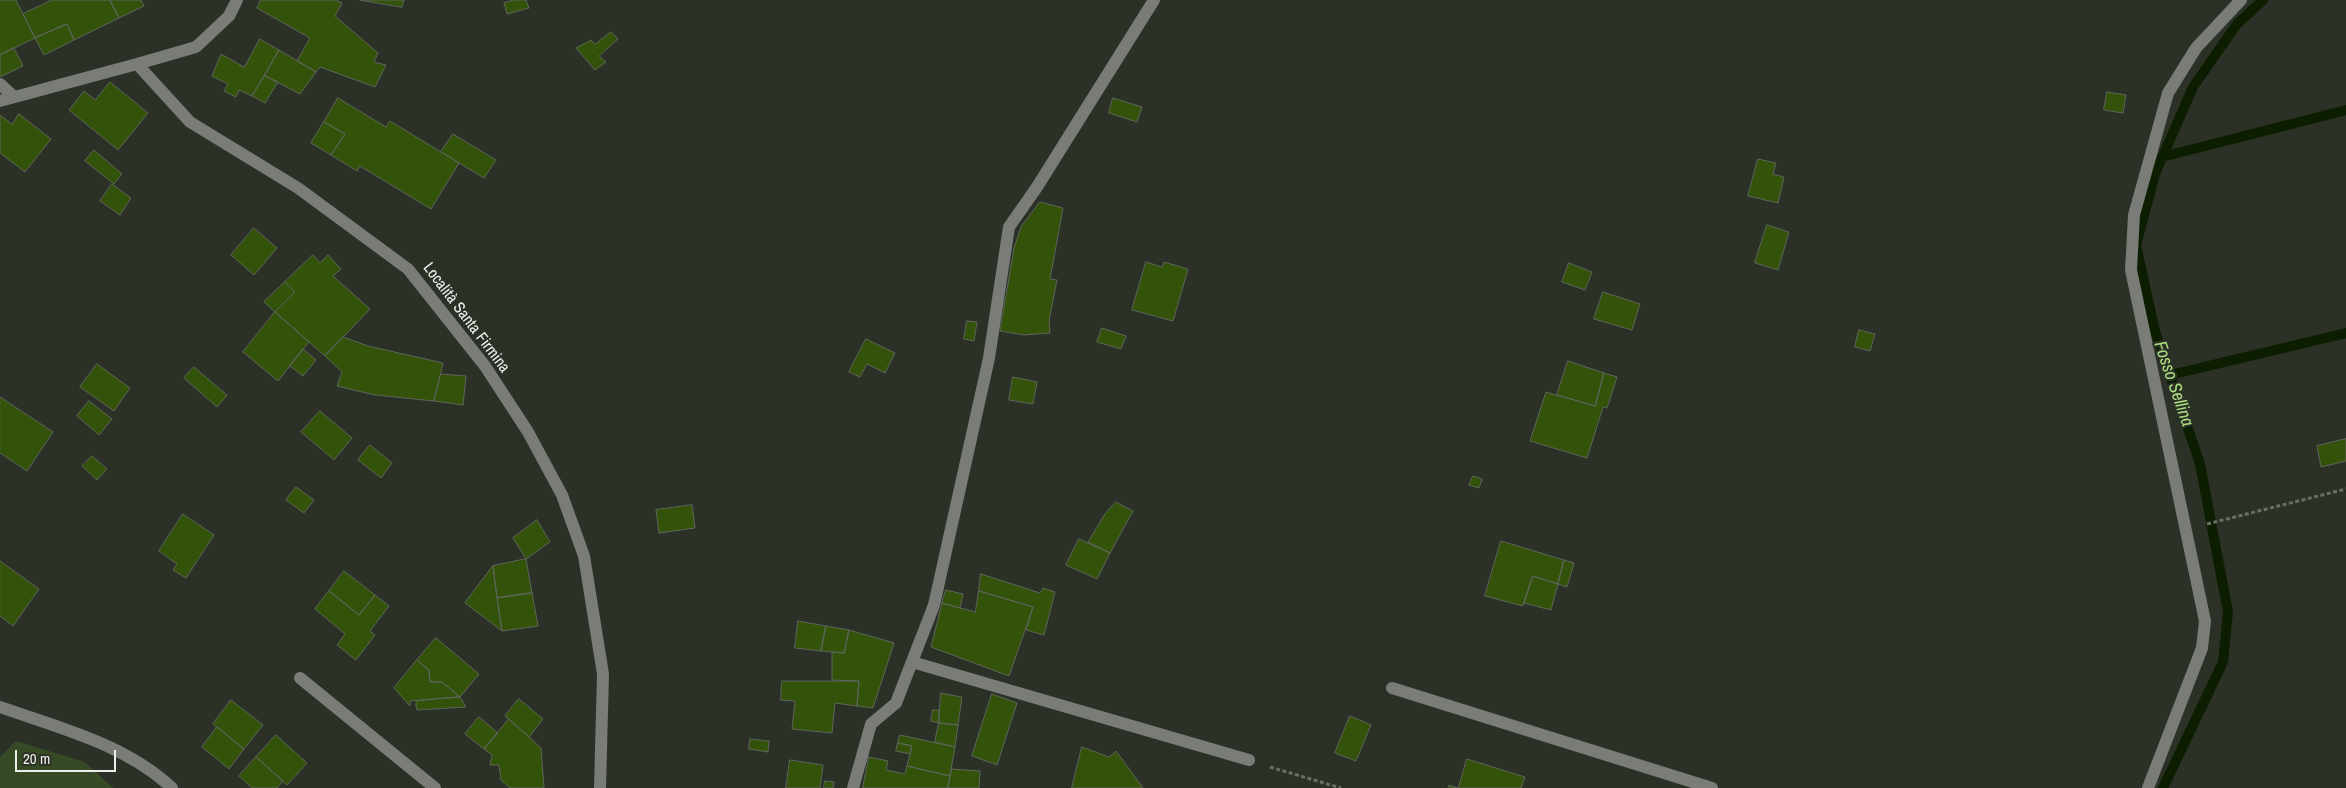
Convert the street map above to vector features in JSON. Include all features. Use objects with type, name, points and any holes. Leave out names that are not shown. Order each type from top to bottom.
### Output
[{"type":"street","points":[[0,101],[196,47],[229,16],[238,0]]},
{"type":"street","points":[[853,788],[871,724],[896,703],[934,605],[989,358],[1009,227],[1038,187],[1154,0]]},
{"type":"street","points":[[2148,788],[2202,648],[2205,621],[2132,270],[2134,215],[2168,93],[2196,48],[2240,0]]},
{"type":"street","name":"Località Santa Firmina","points":[[137,64],[190,122],[298,188],[408,269],[485,366],[528,432],[562,494],[584,556],[603,674],[600,788]]},
{"type":"street","points":[[0,84],[14,97]]},
{"type":"street","points":[[912,662],[1249,760]]},
{"type":"street","points":[[300,678],[435,788]]},
{"type":"street","points":[[1392,688],[1712,788]]},
{"type":"street","points":[[0,707],[107,744],[160,777],[172,788]]},
{"type":"path","points":[[2187,529],[2346,489]]},
{"type":"path","points":[[1249,760],[1341,788]]},
{"type":"green space","points":[[16,741],[85,762],[113,788],[0,788],[0,757]]},
{"type":"building","points":[[0,0],[16,0],[35,38],[0,55]]},
{"type":"building","points":[[52,0],[110,0],[119,18],[74,40],[67,24],[35,38],[23,14]]},
{"type":"building","points":[[110,0],[141,0],[144,6],[119,18]]},
{"type":"building","points":[[261,0],[335,0],[342,3],[335,16],[378,53],[374,62],[386,65],[375,87],[320,67],[316,72],[297,61],[310,38],[257,8]]},
{"type":"building","points":[[360,0],[404,0],[402,7]]},
{"type":"building","points":[[514,0],[526,0],[529,8],[507,14],[504,3]]},
{"type":"building","points":[[67,24],[74,40],[44,55],[35,38]]},
{"type":"building","points":[[611,32],[618,39],[599,56],[606,62],[595,70],[576,48],[591,40],[595,44]]},
{"type":"building","points":[[260,39],[279,50],[252,96],[239,90],[236,97],[224,91],[228,84],[212,76],[221,54],[244,67]]},
{"type":"building","points":[[14,48],[23,66],[0,77],[0,55]]},
{"type":"building","points":[[279,50],[316,72],[300,94],[265,76]]},
{"type":"building","points":[[265,76],[278,82],[265,103],[252,96]]},
{"type":"building","points":[[110,82],[148,113],[118,150],[69,110],[84,91],[95,100]]},
{"type":"building","points":[[2107,92],[2126,95],[2123,113],[2104,110]]},
{"type":"building","points":[[338,98],[386,127],[390,121],[459,163],[431,209],[360,166],[357,171],[331,155],[345,134],[324,122]]},
{"type":"building","points":[[1113,98],[1142,107],[1137,122],[1109,113]]},
{"type":"building","points":[[19,114],[51,139],[25,172],[0,153],[0,115],[12,124]]},
{"type":"building","points":[[324,122],[345,134],[331,155],[311,143]]},
{"type":"building","points":[[453,134],[496,160],[484,178],[441,152]]},
{"type":"building","points":[[94,150],[122,174],[114,184],[85,161]]},
{"type":"building","points":[[1758,159],[1776,163],[1773,174],[1784,177],[1778,203],[1748,196]]},
{"type":"building","points":[[112,184],[131,198],[120,215],[100,201]]},
{"type":"building","points":[[1040,202],[1063,208],[1050,279],[1057,280],[1049,321],[1050,333],[1024,335],[1000,331],[1014,248],[1021,227]]},
{"type":"building","points":[[1767,225],[1789,232],[1778,270],[1755,263]]},
{"type":"building","points":[[254,228],[277,248],[254,275],[231,255]]},
{"type":"building","points":[[313,255],[320,263],[328,255],[341,269],[333,276],[370,309],[325,356],[275,312],[295,292],[285,282]]},
{"type":"building","points":[[1146,262],[1162,267],[1164,262],[1188,269],[1173,321],[1132,310]]},
{"type":"building","points":[[1569,263],[1592,272],[1585,290],[1562,282]]},
{"type":"building","points":[[285,282],[295,292],[275,312],[264,302]]},
{"type":"building","points":[[1603,292],[1640,304],[1632,330],[1594,319]]},
{"type":"building","points":[[275,312],[309,342],[278,381],[243,352]]},
{"type":"building","points":[[967,321],[977,322],[974,341],[964,339]]},
{"type":"building","points":[[1102,328],[1126,336],[1121,349],[1097,342]]},
{"type":"building","points":[[1859,330],[1875,334],[1870,351],[1855,347]]},
{"type":"building","points":[[343,337],[368,346],[443,363],[434,401],[375,395],[337,386],[342,372],[325,356]]},
{"type":"building","points":[[866,339],[895,353],[885,373],[867,364],[860,377],[849,372]]},
{"type":"building","points":[[303,349],[316,360],[303,376],[290,366]]},
{"type":"building","points":[[1568,361],[1604,373],[1595,406],[1557,395]]},
{"type":"building","points":[[97,364],[130,388],[114,411],[80,387]]},
{"type":"building","points":[[194,367],[227,395],[217,407],[184,378]]},
{"type":"building","points":[[1604,373],[1617,377],[1607,408],[1603,407],[1587,458],[1530,441],[1546,392],[1595,406]]},
{"type":"building","points":[[441,374],[466,376],[463,405],[434,401]]},
{"type":"building","points":[[1013,377],[1037,382],[1033,404],[1009,400]]},
{"type":"building","points":[[0,397],[53,432],[27,471],[0,453]]},
{"type":"building","points":[[89,401],[112,419],[99,435],[77,416]]},
{"type":"building","points":[[320,411],[352,438],[334,460],[301,432]]},
{"type":"building","points":[[2346,439],[2346,461],[2321,467],[2317,446]]},
{"type":"building","points":[[370,445],[392,463],[381,478],[358,460]]},
{"type":"building","points":[[92,456],[107,469],[97,480],[82,466]]},
{"type":"building","points":[[1473,476],[1482,479],[1479,488],[1469,485]]},
{"type":"building","points":[[296,487],[314,500],[304,513],[286,500]]},
{"type":"building","points":[[1116,502],[1133,511],[1110,553],[1088,542],[1105,514]]},
{"type":"building","points":[[692,505],[695,528],[659,533],[656,510]]},
{"type":"building","points":[[183,514],[214,535],[186,578],[173,570],[177,564],[159,551]]},
{"type":"building","points":[[537,520],[550,542],[526,559],[513,538]]},
{"type":"building","points":[[1079,539],[1110,553],[1097,579],[1066,565]]},
{"type":"building","points":[[1501,541],[1564,560],[1558,584],[1533,576],[1523,606],[1485,596]]},
{"type":"building","points":[[526,559],[532,593],[497,598],[493,566]]},
{"type":"building","points":[[1564,560],[1574,563],[1567,587],[1558,584]]},
{"type":"building","points":[[0,561],[39,589],[13,626],[0,616]]},
{"type":"building","points":[[493,566],[497,598],[502,631],[465,603]]},
{"type":"building","points":[[344,571],[375,595],[359,615],[329,591]]},
{"type":"building","points":[[981,574],[1040,593],[1043,588],[1055,592],[1044,635],[1026,630],[1033,607],[979,591]]},
{"type":"building","points":[[1533,576],[1558,584],[1551,610],[1524,603]]},
{"type":"building","points":[[946,590],[963,594],[960,608],[942,603]]},
{"type":"building","points":[[329,591],[359,615],[375,595],[389,606],[370,631],[375,635],[356,660],[337,645],[345,634],[315,609]]},
{"type":"building","points":[[979,591],[1033,607],[1009,676],[931,647],[942,603],[975,612]]},
{"type":"building","points":[[532,593],[538,626],[502,631],[497,598]]},
{"type":"building","points":[[798,621],[826,626],[821,651],[795,648]]},
{"type":"building","points":[[826,626],[849,630],[844,653],[821,651]]},
{"type":"building","points":[[849,630],[894,643],[873,708],[857,706],[859,681],[832,680],[832,652],[844,653]]},
{"type":"building","points":[[436,638],[479,674],[460,697],[442,682],[430,682],[429,670],[417,660]]},
{"type":"building","points":[[417,660],[429,670],[430,682],[442,682],[460,697],[410,701],[410,706],[394,688]]},
{"type":"building","points":[[782,681],[859,681],[857,706],[835,703],[832,733],[792,729],[795,701],[781,700]]},
{"type":"building","points":[[941,693],[962,697],[958,725],[939,723]]},
{"type":"building","points":[[992,694],[1017,703],[997,765],[972,756]]},
{"type":"building","points":[[460,697],[466,707],[417,710],[416,701]]},
{"type":"building","points":[[519,699],[543,719],[529,737],[505,716]]},
{"type":"building","points":[[231,700],[263,725],[244,749],[213,724]]},
{"type":"building","points":[[933,710],[939,710],[939,723],[931,721]]},
{"type":"building","points":[[1350,716],[1371,725],[1356,761],[1335,753]]},
{"type":"building","points":[[479,717],[498,733],[484,749],[465,734]]},
{"type":"building","points":[[509,719],[541,748],[544,788],[510,788],[501,780],[499,765],[490,765],[492,755],[484,749]]},
{"type":"building","points":[[939,723],[958,725],[955,747],[935,742]]},
{"type":"building","points":[[217,727],[244,749],[229,769],[202,747]]},
{"type":"building","points":[[276,735],[307,763],[287,785],[256,757]]},
{"type":"building","points":[[900,735],[955,747],[950,776],[907,766],[912,746],[898,743]]},
{"type":"building","points":[[750,739],[769,741],[768,752],[749,749]]},
{"type":"building","points":[[898,743],[912,746],[910,754],[896,751]]},
{"type":"building","points":[[1082,747],[1109,757],[1116,751],[1143,788],[1072,788]]},
{"type":"building","points":[[256,757],[283,781],[277,788],[252,788],[239,776]]},
{"type":"building","points":[[869,757],[888,761],[886,770],[905,774],[907,766],[950,776],[948,788],[863,788]]},
{"type":"building","points":[[1467,759],[1525,777],[1521,788],[1458,788]]},
{"type":"building","points":[[790,760],[823,765],[820,788],[786,788]]},
{"type":"building","points":[[952,769],[980,771],[979,788],[948,788]]},
{"type":"building","points":[[825,781],[834,782],[833,788],[824,788]]},
{"type":"waterway","name":"Fosso Sellina","points":[[2163,788],[2223,662],[2228,612],[2200,464],[2155,331],[2136,245],[2155,174],[2193,87],[2237,24],[2263,0]]},
{"type":"waterway","points":[[2162,157],[2346,110]]},
{"type":"waterway","points":[[2170,375],[2346,333]]}]
